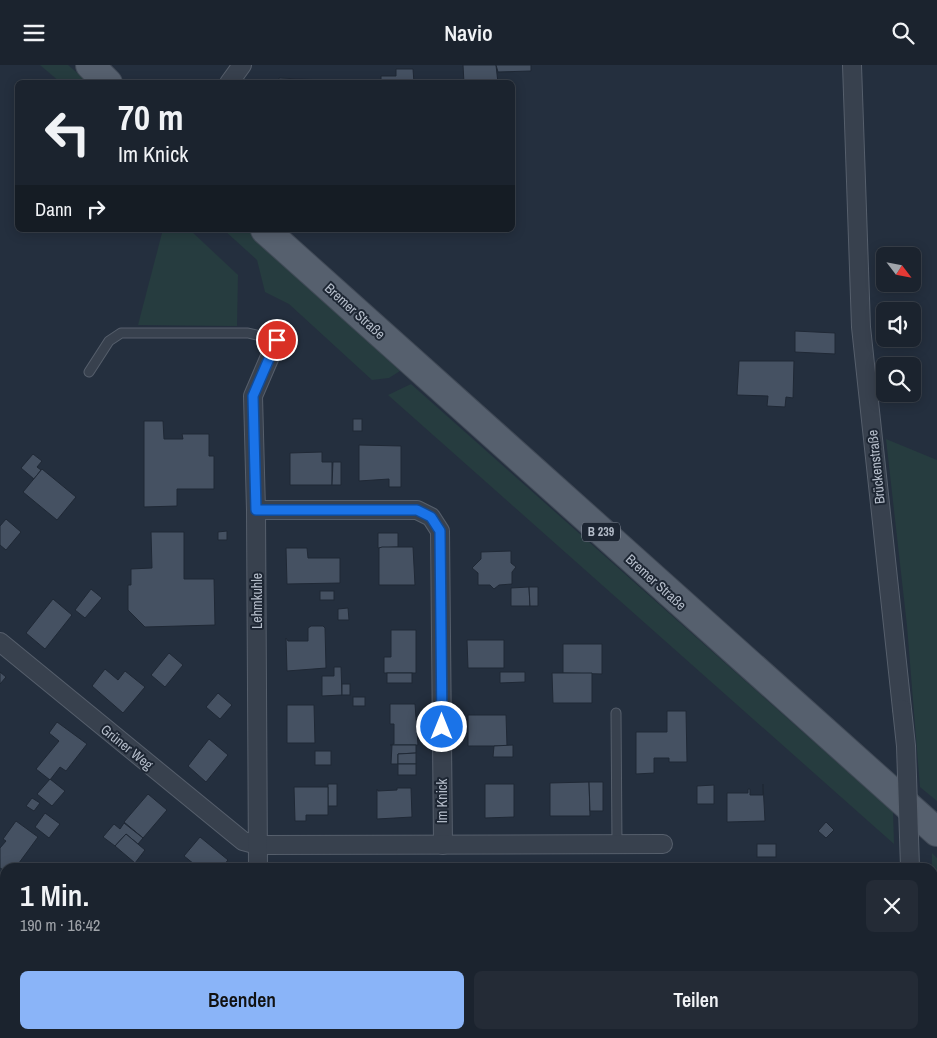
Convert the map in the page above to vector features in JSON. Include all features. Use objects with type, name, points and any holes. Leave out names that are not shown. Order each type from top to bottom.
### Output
[{"type":"main road","points":[[90,65],[105,80]]},
{"type":"main road","name":"Bremer Straße","points":[[267,232],[937,832]]},
{"type":"street","points":[[231,80],[242,65]]},
{"type":"street","name":"Brückenstraße","points":[[852,65],[861,327],[906,747],[910,863]]},
{"type":"street","name":"Lehmkuhle","points":[[258,863],[256,510],[253,396],[277,340]]},
{"type":"street","name":"Im Knick","points":[[256,510],[417,510],[431,517],[440,531],[442,845]]},
{"type":"street","name":"Grüner Weg","points":[[0,642],[243,841],[258,845]]},
{"type":"street","points":[[258,845],[663,844]]},
{"type":"lane","points":[[89,372],[109,341],[122,333],[248,333],[277,340]]},
{"type":"lane","points":[[616,713],[617,844]]},
{"type":"green space","points":[[40,65],[68,65],[86,80],[58,80]]},
{"type":"green space","points":[[192,232],[238,275],[237,326],[138,325],[162,233]]},
{"type":"green space","points":[[226,232],[250,232],[400,371],[389,378],[372,380],[289,304],[265,292],[257,260]]},
{"type":"green space","points":[[411,384],[893,812],[894,844],[388,395]]},
{"type":"green space","points":[[886,439],[937,460],[937,801],[920,787],[907,626]]},
{"type":"green space","points":[[932,853],[937,858],[937,863],[932,863]]},
{"type":"building","points":[[463,65],[496,65],[498,80],[464,80]]},
{"type":"building","points":[[496,65],[531,65],[531,71],[498,72]]},
{"type":"building","points":[[396,69],[413,69],[414,80],[381,80],[381,76],[396,76]]},
{"type":"building","points":[[279,78],[323,80],[279,80]]},
{"type":"building","points":[[795,331],[835,333],[835,354],[795,352]]},
{"type":"building","points":[[739,361],[794,361],[793,398],[786,397],[785,407],[767,406],[768,396],[737,395]]},
{"type":"building","points":[[353,419],[362,419],[362,431],[353,431]]},
{"type":"building","points":[[144,421],[163,421],[164,439],[183,439],[182,434],[209,434],[209,456],[214,456],[214,489],[177,489],[177,506],[144,507]]},
{"type":"building","points":[[359,445],[401,446],[401,487],[389,487],[389,479],[359,481]]},
{"type":"building","points":[[322,452],[322,462],[332,462],[332,485],[290,485],[290,453]]},
{"type":"building","points":[[33,454],[42,461],[37,467],[41,470],[34,479],[21,468]]},
{"type":"building","points":[[333,462],[341,462],[341,485],[332,485]]},
{"type":"building","points":[[42,469],[76,497],[57,520],[23,492]]},
{"type":"building","points":[[6,519],[21,532],[6,550],[0,545],[0,526]]},
{"type":"building","points":[[227,531],[227,540],[218,540],[218,532]]},
{"type":"building","points":[[151,532],[184,532],[184,579],[214,579],[215,625],[145,627],[128,610],[128,585],[131,585],[131,569],[152,568]]},
{"type":"building","points":[[378,533],[398,533],[398,547],[378,548]]},
{"type":"building","points":[[413,547],[415,585],[379,585],[379,548]]},
{"type":"building","points":[[286,548],[307,548],[308,558],[340,558],[340,583],[287,584]]},
{"type":"building","points":[[511,551],[511,563],[516,567],[512,572],[512,584],[499,585],[494,589],[490,585],[478,585],[478,573],[472,568],[481,559],[481,552]]},
{"type":"building","points":[[529,587],[530,606],[511,606],[511,588]]},
{"type":"building","points":[[529,587],[538,587],[538,606],[530,606]]},
{"type":"building","points":[[91,589],[102,598],[85,618],[75,610]]},
{"type":"building","points":[[320,591],[334,591],[334,600],[320,600]]},
{"type":"building","points":[[53,599],[72,615],[45,649],[26,633]]},
{"type":"building","points":[[348,608],[349,620],[338,620],[338,609]]},
{"type":"building","points":[[311,626],[323,626],[325,628],[326,668],[287,671],[286,638],[288,641],[308,641],[308,628]]},
{"type":"building","points":[[391,630],[416,630],[416,673],[384,673],[384,657],[391,657]]},
{"type":"building","points":[[467,640],[504,640],[504,668],[468,668]]},
{"type":"building","points":[[563,644],[602,644],[602,674],[563,673]]},
{"type":"building","points":[[169,653],[183,665],[165,687],[151,675]]},
{"type":"building","points":[[334,667],[341,667],[342,695],[322,696],[322,676],[334,676]]},
{"type":"building","points":[[105,669],[118,680],[125,671],[145,687],[123,713],[92,686]]},
{"type":"building","points":[[0,672],[6,677],[0,684]]},
{"type":"building","points":[[500,672],[525,672],[525,682],[500,683]]},
{"type":"building","points":[[387,673],[412,673],[412,683],[387,683]]},
{"type":"building","points":[[552,673],[592,673],[592,703],[553,703]]},
{"type":"building","points":[[342,684],[350,684],[350,695],[342,695]]},
{"type":"building","points":[[218,693],[232,705],[220,719],[206,707]]},
{"type":"building","points":[[353,697],[365,697],[365,706],[353,706]]},
{"type":"building","points":[[390,704],[415,704],[418,745],[390,745],[394,744],[394,724],[390,724]]},
{"type":"building","points":[[287,705],[314,705],[315,743],[287,743]]},
{"type":"building","points":[[667,711],[686,711],[687,762],[669,762],[669,758],[654,758],[654,773],[636,774],[636,732],[667,732]]},
{"type":"building","points":[[468,715],[506,715],[507,746],[468,746]]},
{"type":"building","points":[[57,722],[87,744],[66,771],[60,767],[50,780],[36,769],[59,741],[49,733]]},
{"type":"building","points":[[209,739],[228,755],[206,782],[188,766]]},
{"type":"building","points":[[392,745],[416,745],[416,753],[398,754],[398,764],[391,764]]},
{"type":"building","points":[[513,745],[513,757],[493,757],[494,746]]},
{"type":"building","points":[[315,751],[331,751],[331,765],[315,765]]},
{"type":"building","points":[[416,753],[416,764],[398,764],[398,754]]},
{"type":"building","points":[[398,764],[416,764],[416,775],[398,775]]},
{"type":"building","points":[[50,779],[65,791],[52,806],[37,794]]},
{"type":"building","points":[[589,782],[590,816],[550,816],[550,783]]},
{"type":"building","points":[[589,782],[603,782],[603,811],[590,811]]},
{"type":"building","points":[[328,784],[337,784],[337,806],[328,806]]},
{"type":"building","points":[[485,784],[514,784],[514,817],[485,818]]},
{"type":"building","points":[[763,784],[765,821],[727,822],[727,793],[748,793],[748,789],[750,789],[750,795],[763,795]]},
{"type":"building","points":[[714,785],[714,804],[697,804],[697,786]]},
{"type":"building","points":[[294,787],[328,787],[328,815],[306,815],[306,821],[295,821]]},
{"type":"building","points":[[397,788],[411,788],[412,817],[377,819],[377,789],[378,791],[397,790]]},
{"type":"building","points":[[148,794],[167,810],[143,838],[124,822]]},
{"type":"building","points":[[32,798],[40,803],[34,811],[26,806]]},
{"type":"building","points":[[45,813],[60,824],[49,838],[35,827]]},
{"type":"building","points":[[16,821],[38,837],[19,863],[0,863],[0,848],[6,841],[3,839]]},
{"type":"building","points":[[826,822],[834,830],[826,838],[818,831]]},
{"type":"building","points":[[124,823],[143,838],[138,844],[126,834],[115,846],[103,837],[114,824],[120,829]]},
{"type":"building","points":[[126,834],[145,850],[135,863],[115,846]]},
{"type":"building","points":[[200,837],[228,860],[225,863],[193,863],[184,856]]},
{"type":"building","points":[[757,844],[776,844],[776,857],[757,857]]},
{"type":"route","points":[[277,340],[253,396],[256,510],[417,510],[431,517],[440,531],[442,727]]}]
